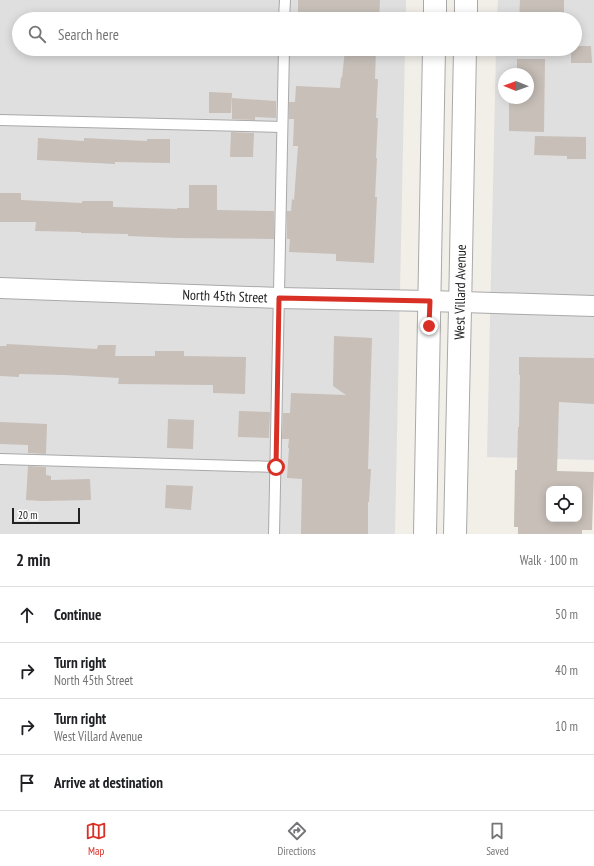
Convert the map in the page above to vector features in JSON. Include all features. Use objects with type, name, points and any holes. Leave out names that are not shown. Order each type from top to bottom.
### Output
[{"type":"street","points":[[435,0],[435,12]]},
{"type":"street","points":[[466,0],[466,12]]},
{"type":"street","points":[[425,534],[434,56]]},
{"type":"street","name":"West Villard Avenue","points":[[455,534],[465,56]]},
{"type":"street","name":"North 45th Street","points":[[0,288],[279,298],[594,306]]},
{"type":"lane","points":[[284,12],[285,0]]},
{"type":"lane","points":[[274,534],[284,56]]},
{"type":"lane","points":[[0,120],[282,127]]},
{"type":"lane","points":[[0,459],[276,467]]},
{"type":"shaded area","points":[[0,0],[406,0],[406,12],[12,12],[12,56],[405,56],[395,534],[0,534]]},
{"type":"shaded area","points":[[498,0],[594,0],[594,460],[487,457],[496,56],[582,56],[582,12],[497,12]]},
{"type":"building","points":[[298,0],[380,0],[379,12],[298,12]]},
{"type":"building","points":[[520,0],[564,0],[564,12],[519,12]]},
{"type":"building","points":[[582,46],[591,46],[592,63],[571,63],[571,56],[582,56]]},
{"type":"building","points":[[344,56],[376,56],[375,79],[378,79],[376,118],[378,118],[374,263],[336,261],[336,254],[289,252],[290,239],[287,239],[287,211],[291,211],[292,199],[294,200],[298,146],[293,146],[294,119],[289,119],[289,102],[295,102],[296,86],[340,88],[341,77],[342,78]]},
{"type":"building","points":[[517,59],[545,59],[544,132],[509,131],[509,104],[534,104],[534,68],[517,68]]},
{"type":"building","points":[[209,92],[232,93],[231,113],[209,113]]},
{"type":"building","points":[[232,98],[276,101],[276,118],[255,117],[255,120],[232,119]]},
{"type":"building","points":[[231,132],[254,133],[253,157],[230,157]]},
{"type":"building","points":[[535,136],[586,137],[586,159],[567,159],[567,156],[534,155]]},
{"type":"building","points":[[38,138],[84,141],[84,138],[147,141],[147,139],[170,139],[170,163],[115,162],[115,164],[37,160]]},
{"type":"building","points":[[189,185],[217,185],[217,210],[274,211],[274,239],[176,238],[128,236],[128,234],[35,231],[36,222],[0,222],[0,193],[21,193],[21,200],[82,203],[82,201],[113,201],[113,207],[177,209],[189,208]]},
{"type":"building","points":[[334,336],[372,338],[368,469],[371,469],[368,502],[368,534],[301,534],[302,479],[287,478],[289,439],[282,439],[283,413],[290,413],[291,393],[346,395],[333,386]]},
{"type":"building","points":[[7,344],[97,349],[98,345],[116,345],[115,356],[155,356],[155,351],[184,351],[184,356],[246,357],[245,394],[213,393],[213,385],[118,384],[119,378],[19,374],[19,377],[0,376],[0,346],[6,346]]},
{"type":"building","points":[[519,357],[594,358],[594,404],[559,402],[557,471],[594,472],[592,530],[582,530],[582,534],[518,534],[518,527],[514,527],[515,470],[517,470],[520,375]]},
{"type":"building","points":[[239,411],[270,412],[269,438],[238,437]]},
{"type":"building","points":[[168,419],[194,420],[193,449],[167,448]]},
{"type":"building","points":[[0,422],[47,424],[46,454],[28,453],[28,445],[0,444]]},
{"type":"building","points":[[28,466],[46,467],[46,475],[51,476],[51,480],[90,479],[91,500],[26,500]]},
{"type":"building","points":[[166,485],[193,486],[191,510],[165,508]]},
{"type":"route","points":[[276,467],[279,298],[430,301],[429,326]]}]
